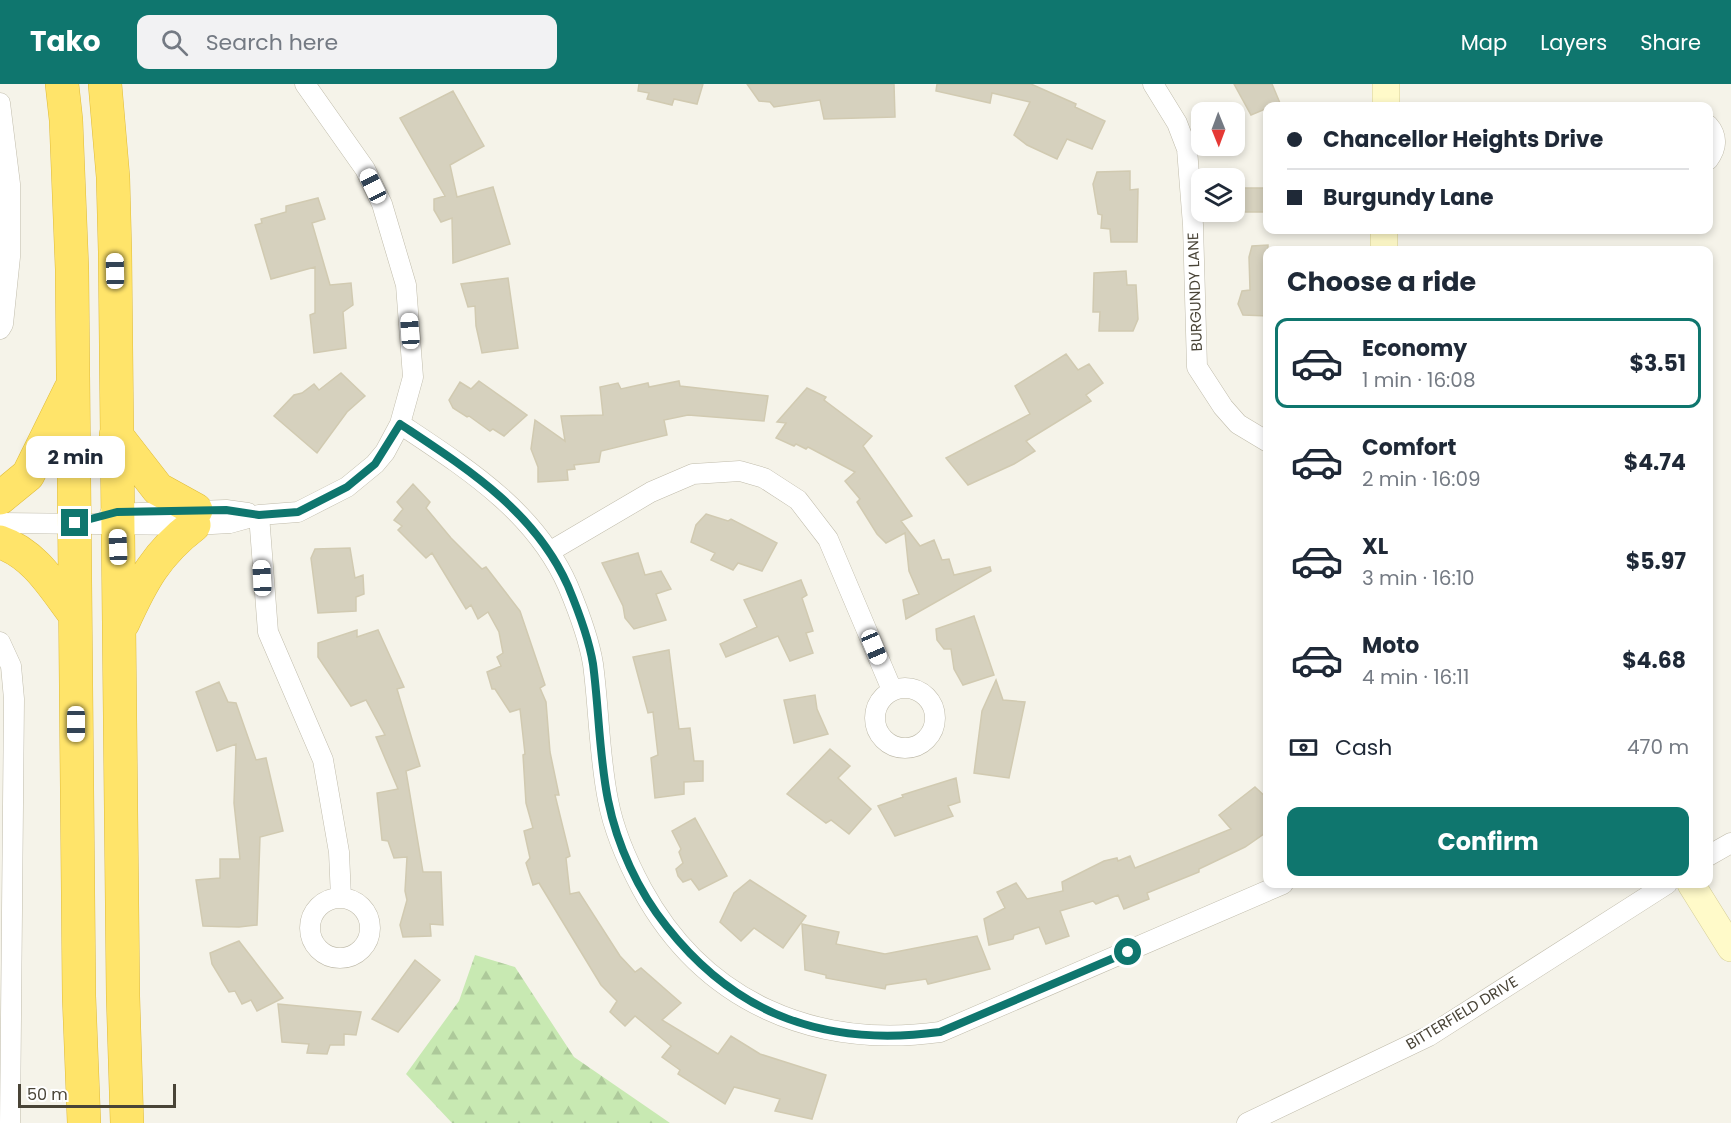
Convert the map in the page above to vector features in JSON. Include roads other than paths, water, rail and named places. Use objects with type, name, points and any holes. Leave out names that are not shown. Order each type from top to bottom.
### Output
[{"type":"highway","points":[[62,84],[70,197],[79,1006],[84,1123]]},
{"type":"highway","points":[[105,84],[113,177],[122,984],[127,1123]]},
{"type":"highway","points":[[0,498],[28,475],[73,382]]},
{"type":"highway","points":[[116,435],[158,489],[195,518],[153,565],[139,587],[119,633]]},
{"type":"highway","points":[[0,542],[20,550],[33,560],[75,615]]},
{"type":"street","points":[[0,523],[75,523],[117,519],[195,518],[230,523],[259,515],[298,512],[347,487],[375,464],[400,424],[413,377],[406,285],[401,261],[382,204],[364,169],[305,84]]},
{"type":"street","name":"BURGUNDY LANE","points":[[1153,84],[1177,123],[1186,149],[1193,225],[1197,367],[1223,407],[1238,424],[1263,439]]},
{"type":"street","points":[[1386,84],[1386,102]]},
{"type":"street","points":[[0,103],[10,184],[10,257],[3,324],[0,329]]},
{"type":"street","points":[[1713,132],[1718,149]]},
{"type":"street","points":[[400,424],[491,487],[509,503],[549,552],[567,585],[592,662],[608,801],[619,841],[633,872],[654,911],[705,970],[730,990],[764,1010],[802,1023],[860,1034],[888,1037],[940,1032],[1277,888]]},
{"type":"street","points":[[549,552],[651,492],[693,474],[740,471],[764,478],[798,500],[828,538],[892,690]]},
{"type":"street","points":[[259,515],[268,632],[323,760],[339,852],[341,898]]},
{"type":"street","points":[[0,642],[10,666],[14,699],[10,1123]]},
{"type":"street","points":[[1713,853],[1731,843]]},
{"type":"street","name":"BITTERFIELD DRIVE","points":[[1247,1123],[1429,1036],[1661,888]]},
{"type":"street","points":[[1694,888],[1731,948]]}]
